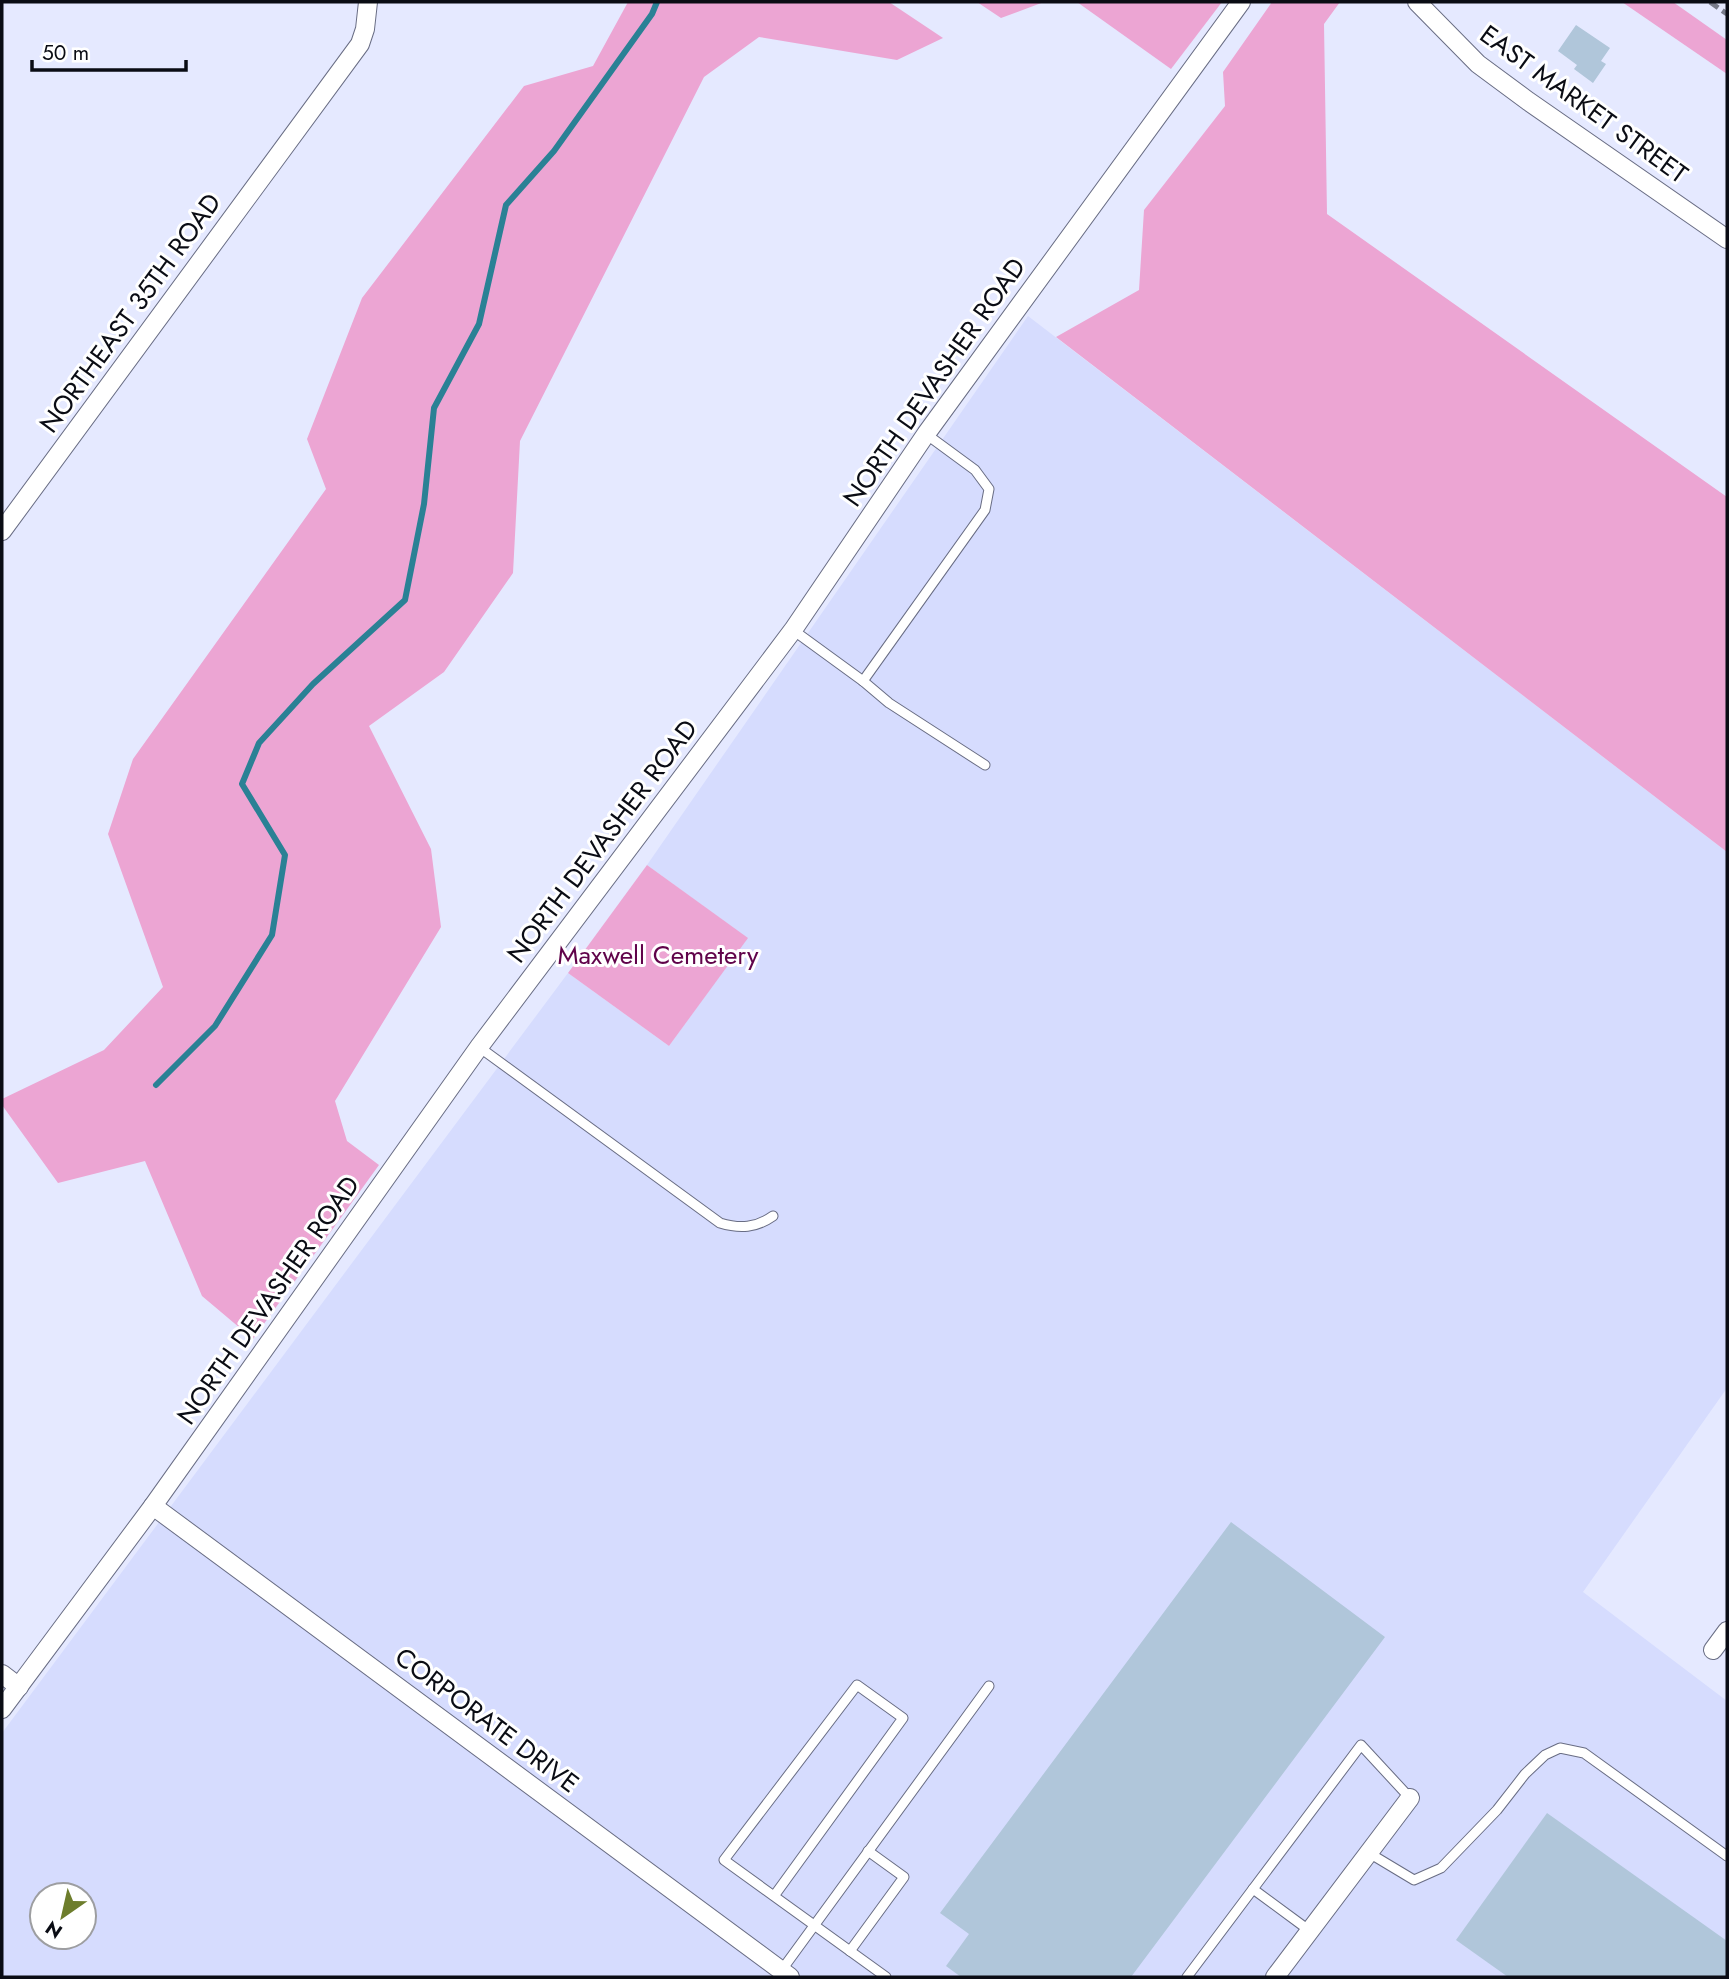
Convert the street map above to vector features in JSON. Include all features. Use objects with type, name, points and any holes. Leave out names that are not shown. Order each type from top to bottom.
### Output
[{"type":"street","name":"NORTHEAST 35TH ROAD","points":[[2,531],[360,44],[365,29],[368,2]]},
{"type":"street","name":"NORTH DEVASHER ROAD","points":[[2,1709],[153,1506],[479,1047],[793,630],[926,433],[1241,2]]},
{"type":"street","name":"EAST MARKET STREET","points":[[1417,2],[1478,64],[1727,239]]},
{"type":"street","name":"CORPORATE DRIVE","points":[[153,1506],[786,1974]]},
{"type":"street","points":[[1713,1650],[1727,1631]]},
{"type":"street","points":[[2,1674],[19,1687]]},
{"type":"street","points":[[1275,1977],[1409,1798]]},
{"type":"lane","points":[[863,681],[985,510],[989,489],[975,470],[926,433]]},
{"type":"lane","points":[[793,630],[889,703],[985,765]]},
{"type":"lane","points":[[479,1047],[720,1223],[749,1227],[773,1216]]},
{"type":"lane","points":[[774,1896],[903,1718],[857,1685],[724,1860],[850,1951],[887,1977]]},
{"type":"lane","points":[[786,1974],[815,1925],[989,1686]]},
{"type":"lane","points":[[1187,1977],[1361,1745],[1409,1798]]},
{"type":"lane","points":[[1368,1853],[1414,1880],[1441,1868],[1497,1810],[1535,1765],[1545,1755],[1560,1748],[1584,1753],[1727,1856]]},
{"type":"lane","points":[[850,1951],[904,1877],[868,1851]]},
{"type":"lane","points":[[1253,1889],[1310,1931]]},
{"type":"shaded area","points":[[1028,316],[1727,852],[1727,1388],[1583,1592],[1727,1701],[1727,1977],[2,1977],[2,1733],[568,973],[669,1046],[747,938],[647,865]]},
{"type":"green space","points":[[628,2],[889,2],[943,38],[897,60],[759,37],[704,77],[520,441],[513,573],[444,672],[369,726],[431,849],[441,927],[335,1101],[347,1141],[379,1165],[253,1339],[202,1296],[145,1161],[58,1183],[2,1105],[2,1099],[104,1050],[163,987],[108,834],[133,759],[326,489],[307,439],[362,298],[524,86],[593,66]]},
{"type":"green space","points":[[977,2],[1044,2],[1001,18]]},
{"type":"green space","points":[[1077,2],[1222,2],[1171,69]]},
{"type":"green space","points":[[1272,2],[1340,2],[1324,24],[1327,214],[1727,497],[1727,852],[1056,337],[1139,290],[1144,210],[1225,106],[1223,72]]},
{"type":"green space","points":[[1622,2],[1673,2],[1727,40],[1727,74]]},
{"type":"green space","name":"Maxwell Cemetery","points":[[647,865],[748,938],[669,1046],[568,973]]},
{"type":"building","points":[[1576,25],[1610,48],[1601,61],[1606,64],[1593,83],[1574,69],[1577,65],[1558,51]]},
{"type":"building","points":[[1231,1522],[1385,1637],[1131,1977],[961,1977],[946,1966],[969,1934],[940,1913]]},
{"type":"building","points":[[1547,1813],[1727,1941],[1727,1977],[1508,1977],[1456,1940]]},
{"type":"waterway","points":[[156,1085],[215,1026],[272,935],[285,855],[242,784],[259,743],[313,684],[405,600],[424,504],[434,408],[479,324],[506,205],[554,151],[652,14],[657,2]]},
{"type":"railway","points":[[1710,2],[1727,14]]}]
